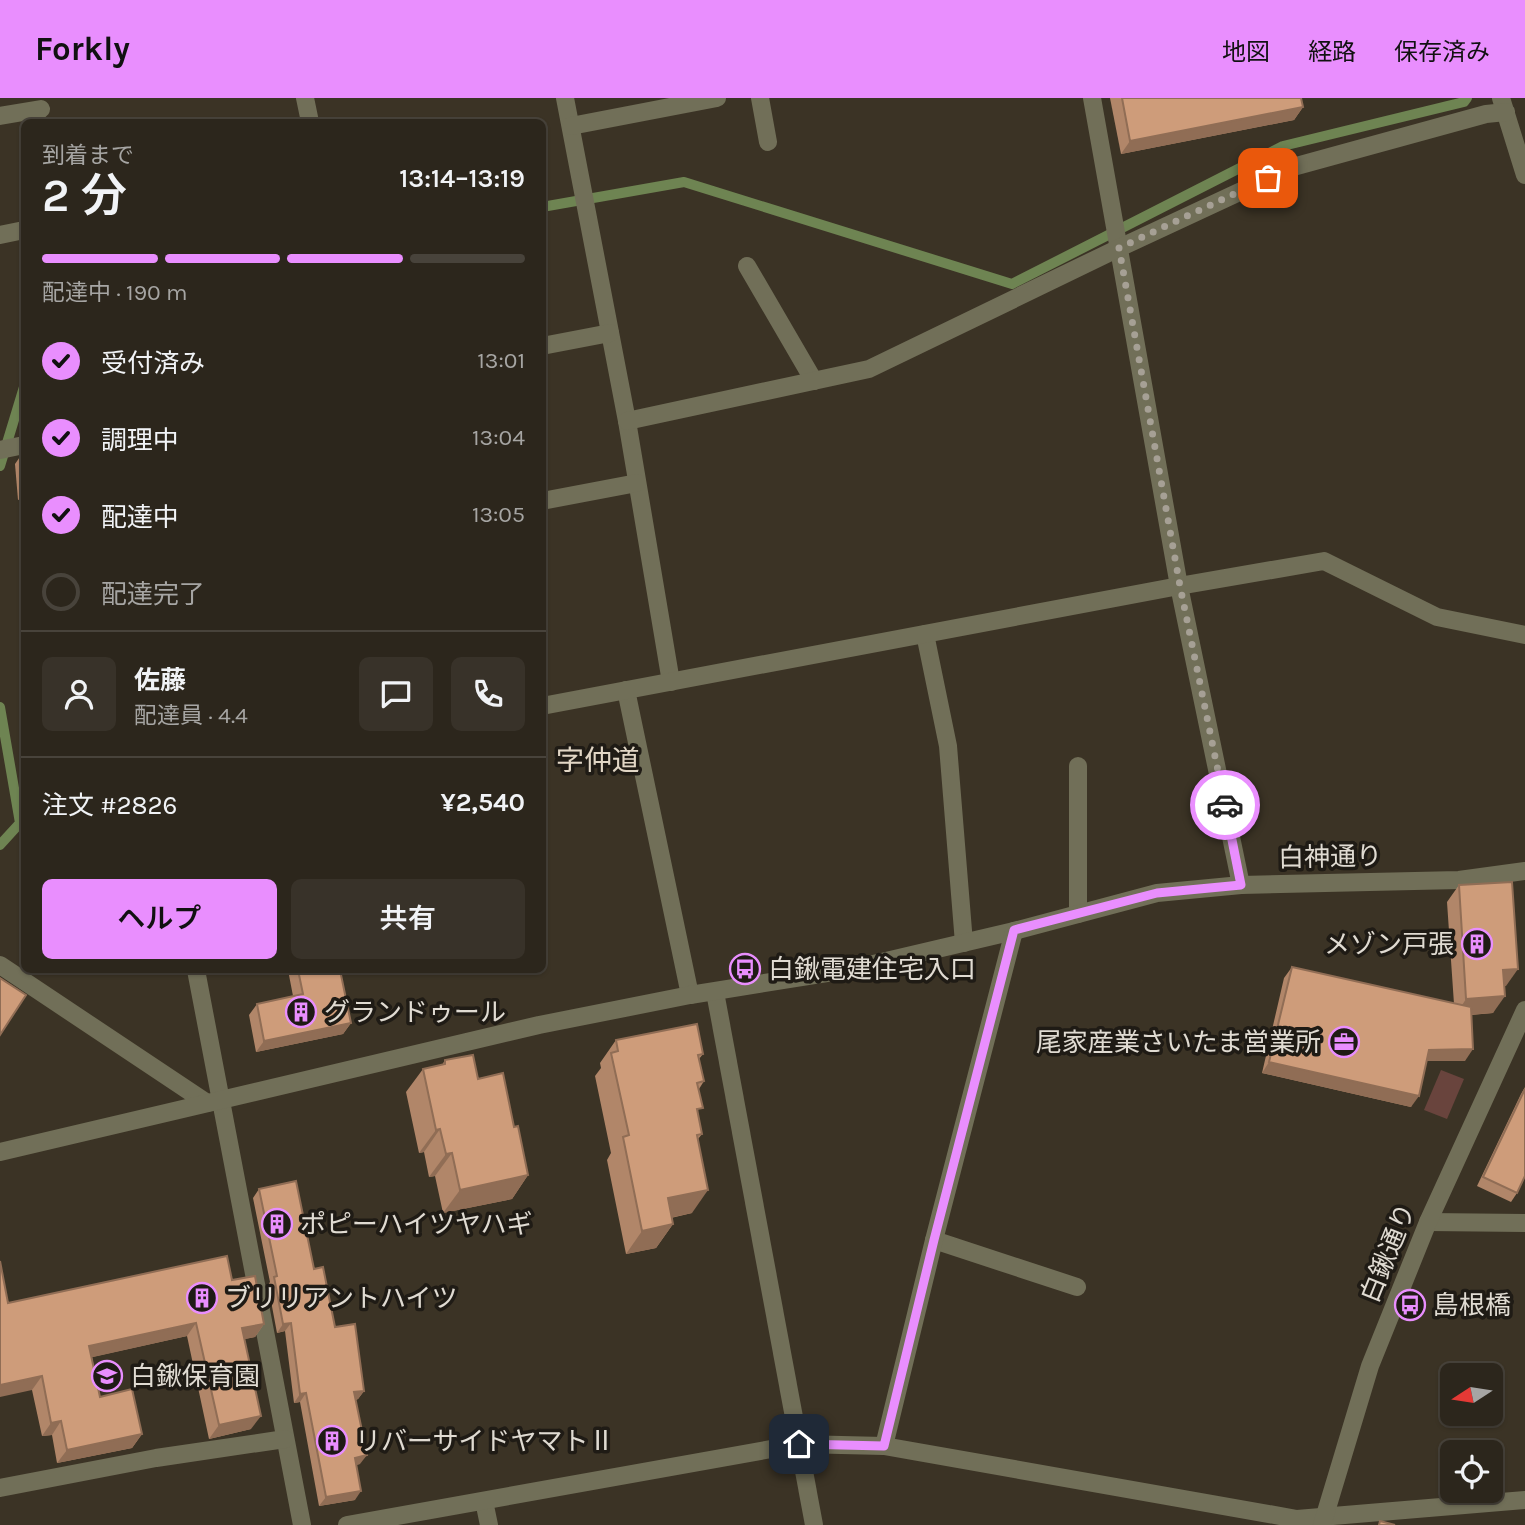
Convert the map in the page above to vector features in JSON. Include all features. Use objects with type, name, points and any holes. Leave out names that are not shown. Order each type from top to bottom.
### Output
[{"type":"street","points":[[305,98],[309,119]]},
{"type":"street","points":[[565,98],[627,421],[671,682]]},
{"type":"street","points":[[571,126],[717,98]]},
{"type":"street","points":[[760,98],[768,142]]},
{"type":"street","points":[[1092,98],[1180,586],[1241,885]]},
{"type":"street","points":[[627,421],[869,369],[1293,167],[1486,114],[1503,105],[1525,175]]},
{"type":"street","points":[[0,116],[41,110]]},
{"type":"street","points":[[0,234],[21,230]]},
{"type":"street","points":[[747,266],[814,381]]},
{"type":"street","points":[[546,345],[610,333]]},
{"type":"street","points":[[0,450],[21,446]]},
{"type":"street","points":[[546,501],[637,483]]},
{"type":"street","points":[[546,705],[1324,561],[1437,617],[1525,635]]},
{"type":"street","points":[[925,634],[948,746],[964,943]]},
{"type":"street","points":[[626,690],[690,995]]},
{"type":"street","points":[[1077,914],[1078,766]]},
{"type":"street","name":"白神通り","points":[[0,1152],[539,1025],[690,995],[852,969],[1157,893],[1241,885],[1459,880],[1525,870]]},
{"type":"street","points":[[884,1446],[1014,930]]},
{"type":"street","points":[[0,965],[214,1102]]},
{"type":"street","points":[[195,973],[214,1102],[302,1525]]},
{"type":"street","points":[[715,992],[814,1525]]},
{"type":"street","name":"白鍬通り","points":[[1323,1521],[1370,1366],[1428,1222],[1525,1010]]},
{"type":"street","points":[[1428,1222],[1525,1223]]},
{"type":"street","points":[[934,1240],[1077,1287]]},
{"type":"street","points":[[0,1488],[156,1458],[285,1440]]},
{"type":"street","points":[[347,1525],[799,1444],[884,1446],[1297,1519],[1323,1521],[1525,1500]]},
{"type":"street","points":[[484,1501],[489,1525]]},
{"type":"shaded area","points":[[1441,1070],[1464,1079],[1447,1119],[1424,1110]]},
{"type":"building","points":[[1122,98],[1301,98],[1303,107],[1130,141]]},
{"type":"building","points":[[1512,882],[1518,969],[1503,970],[1505,996],[1466,999],[1459,885]]},
{"type":"building","points":[[1292,967],[1471,1007],[1473,1049],[1429,1050],[1419,1096],[1269,1062]]},
{"type":"building","name":"グランドゥール","points":[[299,973],[341,973],[351,1023],[264,1041],[257,1004],[303,994]]},
{"type":"building","points":[[0,978],[26,995],[0,1035]]},
{"type":"building","points":[[697,1024],[703,1054],[698,1055],[704,1081],[697,1083],[703,1108],[697,1109],[702,1134],[697,1135],[708,1190],[668,1198],[673,1224],[642,1231],[623,1137],[629,1135],[611,1053],[618,1051],[616,1040]]},
{"type":"building","points":[[473,1055],[478,1079],[503,1073],[514,1127],[518,1126],[528,1175],[460,1190],[452,1153],[446,1154],[440,1129],[436,1130],[423,1069],[445,1064],[445,1060]]},
{"type":"building","points":[[1525,1089],[1525,1176],[1517,1193],[1483,1177]]},
{"type":"building","points":[[296,1181],[314,1269],[323,1267],[335,1327],[355,1324],[364,1391],[354,1392],[367,1455],[355,1458],[361,1491],[326,1497],[306,1393],[300,1394],[291,1323],[283,1324],[274,1277],[277,1276],[259,1189]]},
{"type":"building","points":[[227,1256],[232,1280],[255,1276],[264,1324],[242,1328],[261,1416],[219,1425],[196,1323],[89,1346],[100,1397],[132,1389],[142,1434],[67,1450],[61,1421],[51,1423],[42,1376],[0,1385],[0,1261],[8,1303]]},
{"type":"building","points":[[1380,1521],[1395,1525],[1379,1525]]},
{"type":"waterway","points":[[546,206],[684,182],[1012,284],[1283,146],[1464,102],[1467,98]]},
{"type":"waterway","points":[[0,466],[21,397]]},
{"type":"waterway","points":[[0,707],[20,823],[0,845]]},
{"type":"way so far","points":[[1225,805],[1180,586],[1119,248],[1268,178]]},
{"type":"place","name":"メゾン戸張","points":[[1477,944]]},
{"type":"place","name":"白鍬電建住宅入口","points":[[745,969]]},
{"type":"place","name":"グランドゥール","points":[[301,1012]]},
{"type":"place","name":"尾家産業さいたま営業所","points":[[1344,1042]]},
{"type":"place","name":"ポピーハイツヤハギ","points":[[277,1224]]},
{"type":"place","name":"ブリリアントハイツ","points":[[202,1298]]},
{"type":"place","name":"島根橋","points":[[1410,1305]]},
{"type":"place","name":"白鍬保育園","points":[[107,1376]]},
{"type":"place","name":"リバーサイドヤマトⅡ","points":[[332,1441]]},
{"type":"district","name":"字仲道","points":[[598,760]]},
{"type":"route","points":[[799,1444],[884,1446],[1014,930],[1157,893],[1241,885],[1225,805]]}]
